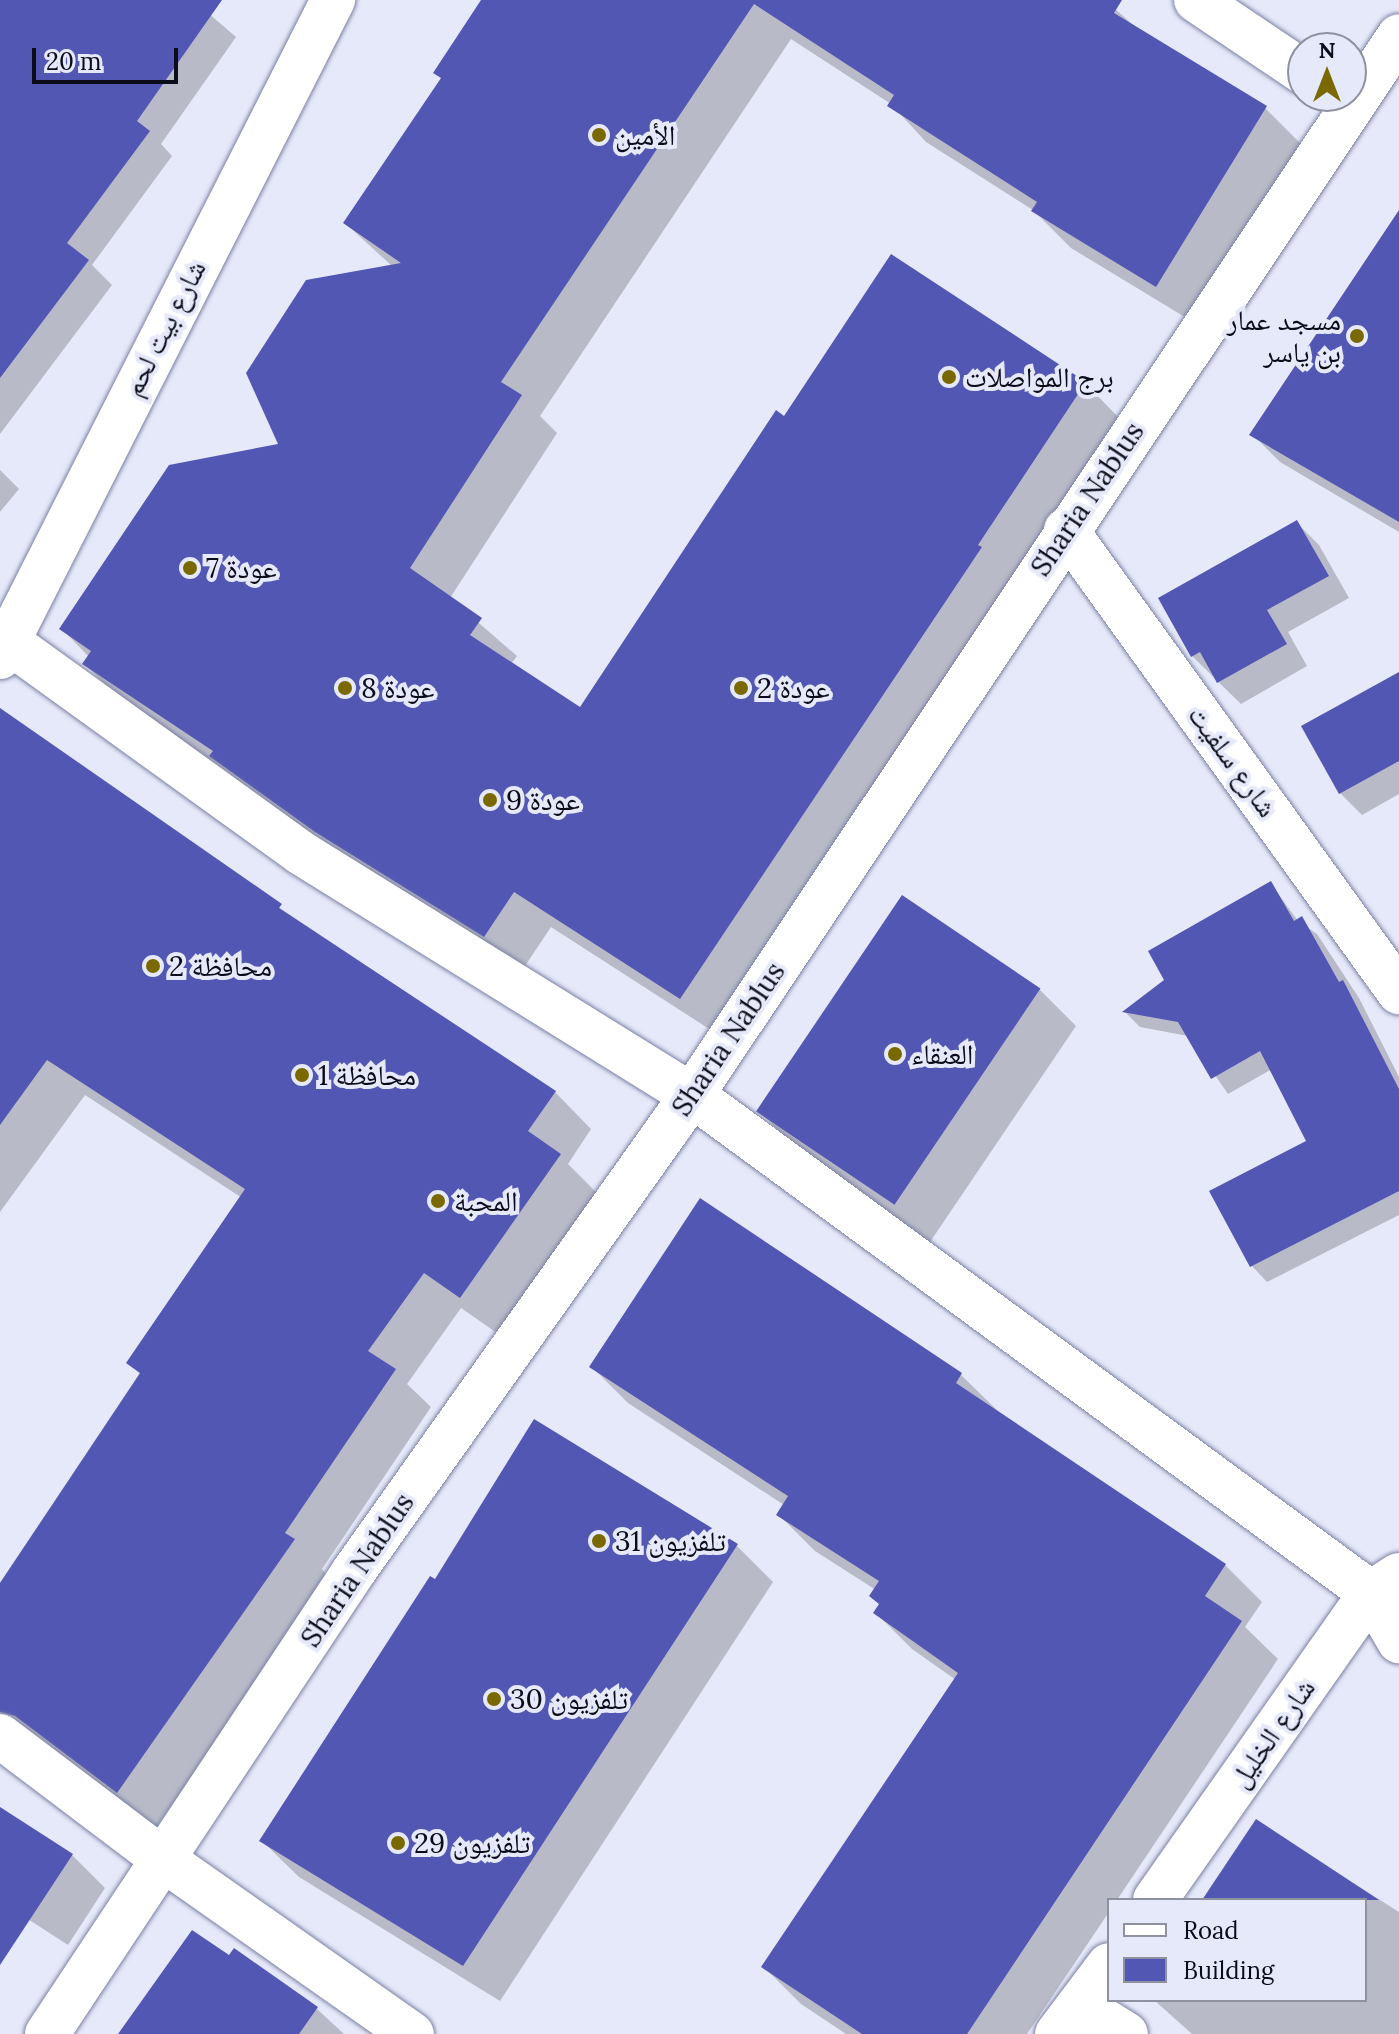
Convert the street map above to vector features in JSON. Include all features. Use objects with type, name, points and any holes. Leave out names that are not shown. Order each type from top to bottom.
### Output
[{"type":"street","name":"شارع بيت لحم","points":[[5,650],[155,344],[333,0]]},
{"type":"street","points":[[1196,0],[1287,61]]},
{"type":"street","name":"Sharia Nablus","points":[[1367,74],[1399,36]]},
{"type":"street","name":"Sharia Nablus","points":[[47,2034],[354,1571],[692,1095],[1066,530],[1337,112]]},
{"type":"street","name":"شارع سلفيت","points":[[1066,530],[1399,992]]},
{"type":"street","points":[[5,650],[301,853],[692,1095],[1385,1584],[1399,1641]]},
{"type":"street","name":"شارع الخليل","points":[[1156,1898],[1385,1584]]},
{"type":"street","points":[[0,1736],[164,1860],[412,2034]]},
{"type":"street","points":[[1107,1968],[1068,2019],[1126,2034]]},
{"type":"building","points":[[0,0],[222,0],[137,121],[150,131],[67,243],[89,260],[0,378]]},
{"type":"building","points":[[481,0],[1122,0],[1114,13],[1267,106],[1156,287],[1031,211],[1037,202],[887,106],[894,95],[754,4],[501,382],[522,395],[410,568],[482,618],[470,635],[580,707],[776,410],[784,416],[891,254],[1086,382],[978,545],[982,547],[680,999],[514,892],[484,937],[315,832],[209,756],[213,751],[82,664],[91,651],[59,629],[169,465],[278,444],[246,373],[306,280],[401,263],[343,223],[441,78],[433,73]]},
{"type":"building","name":"مسجد عمار بن ياسر","points":[[1399,210],[1399,522],[1249,435]]},
{"type":"building","points":[[1297,520],[1329,576],[1267,610],[1287,644],[1217,683],[1200,652],[1191,657],[1158,598]]},
{"type":"building","points":[[1399,672],[1399,761],[1339,794],[1301,726]]},
{"type":"building","points":[[0,708],[282,904],[279,908],[556,1091],[528,1131],[561,1154],[460,1298],[424,1273],[368,1351],[396,1369],[285,1533],[295,1539],[117,1793],[15,1716],[0,1712],[0,1583],[140,1373],[126,1363],[245,1189],[47,1060],[0,1125]]},
{"type":"building","points":[[1271,881],[1294,921],[1302,916],[1339,982],[1343,980],[1399,1089],[1399,1191],[1250,1267],[1209,1191],[1306,1141],[1260,1051],[1211,1079],[1178,1022],[1122,1012],[1164,980],[1148,951]]},
{"type":"building","name":"العنقاء","points":[[902,895],[1040,988],[894,1205],[756,1111]]},
{"type":"building","points":[[700,1198],[962,1373],[956,1383],[1226,1564],[1205,1596],[1242,1621],[967,2034],[862,2034],[761,1967],[958,1673],[873,1613],[879,1604],[869,1596],[879,1581],[776,1515],[788,1496],[589,1367]]},
{"type":"building","points":[[534,1419],[738,1544],[463,1966],[259,1841],[430,1576],[435,1579]]},
{"type":"building","points":[[0,1807],[73,1854],[0,1965]]},
{"type":"building","points":[[1256,1819],[1379,1900],[1367,1898],[1203,1898]]},
{"type":"building","points":[[192,1930],[229,1955],[234,1948],[318,2007],[299,2034],[118,2034]]},
{"type":"place","name":"الأمين","points":[[599,135]]},
{"type":"place","name":"مسجد عمار بن ياسر","points":[[1357,336]]},
{"type":"place","name":"برج المواصلات","points":[[949,377]]},
{"type":"place","name":"عودة 7","points":[[190,568]]},
{"type":"place","name":"عودة 8","points":[[345,688]]},
{"type":"place","name":"عودة 2","points":[[741,688]]},
{"type":"place","name":"عودة 9","points":[[490,800]]},
{"type":"place","name":"محافظة 2","points":[[153,966]]},
{"type":"place","name":"العنقاء","points":[[895,1054]]},
{"type":"place","name":"محافظة 1","points":[[302,1075]]},
{"type":"place","name":"المحبة","points":[[438,1201]]},
{"type":"place","name":"تلفزيون 31","points":[[599,1541]]},
{"type":"place","name":"تلفزيون 30","points":[[494,1699]]},
{"type":"place","name":"تلفزيون 29","points":[[398,1843]]}]
